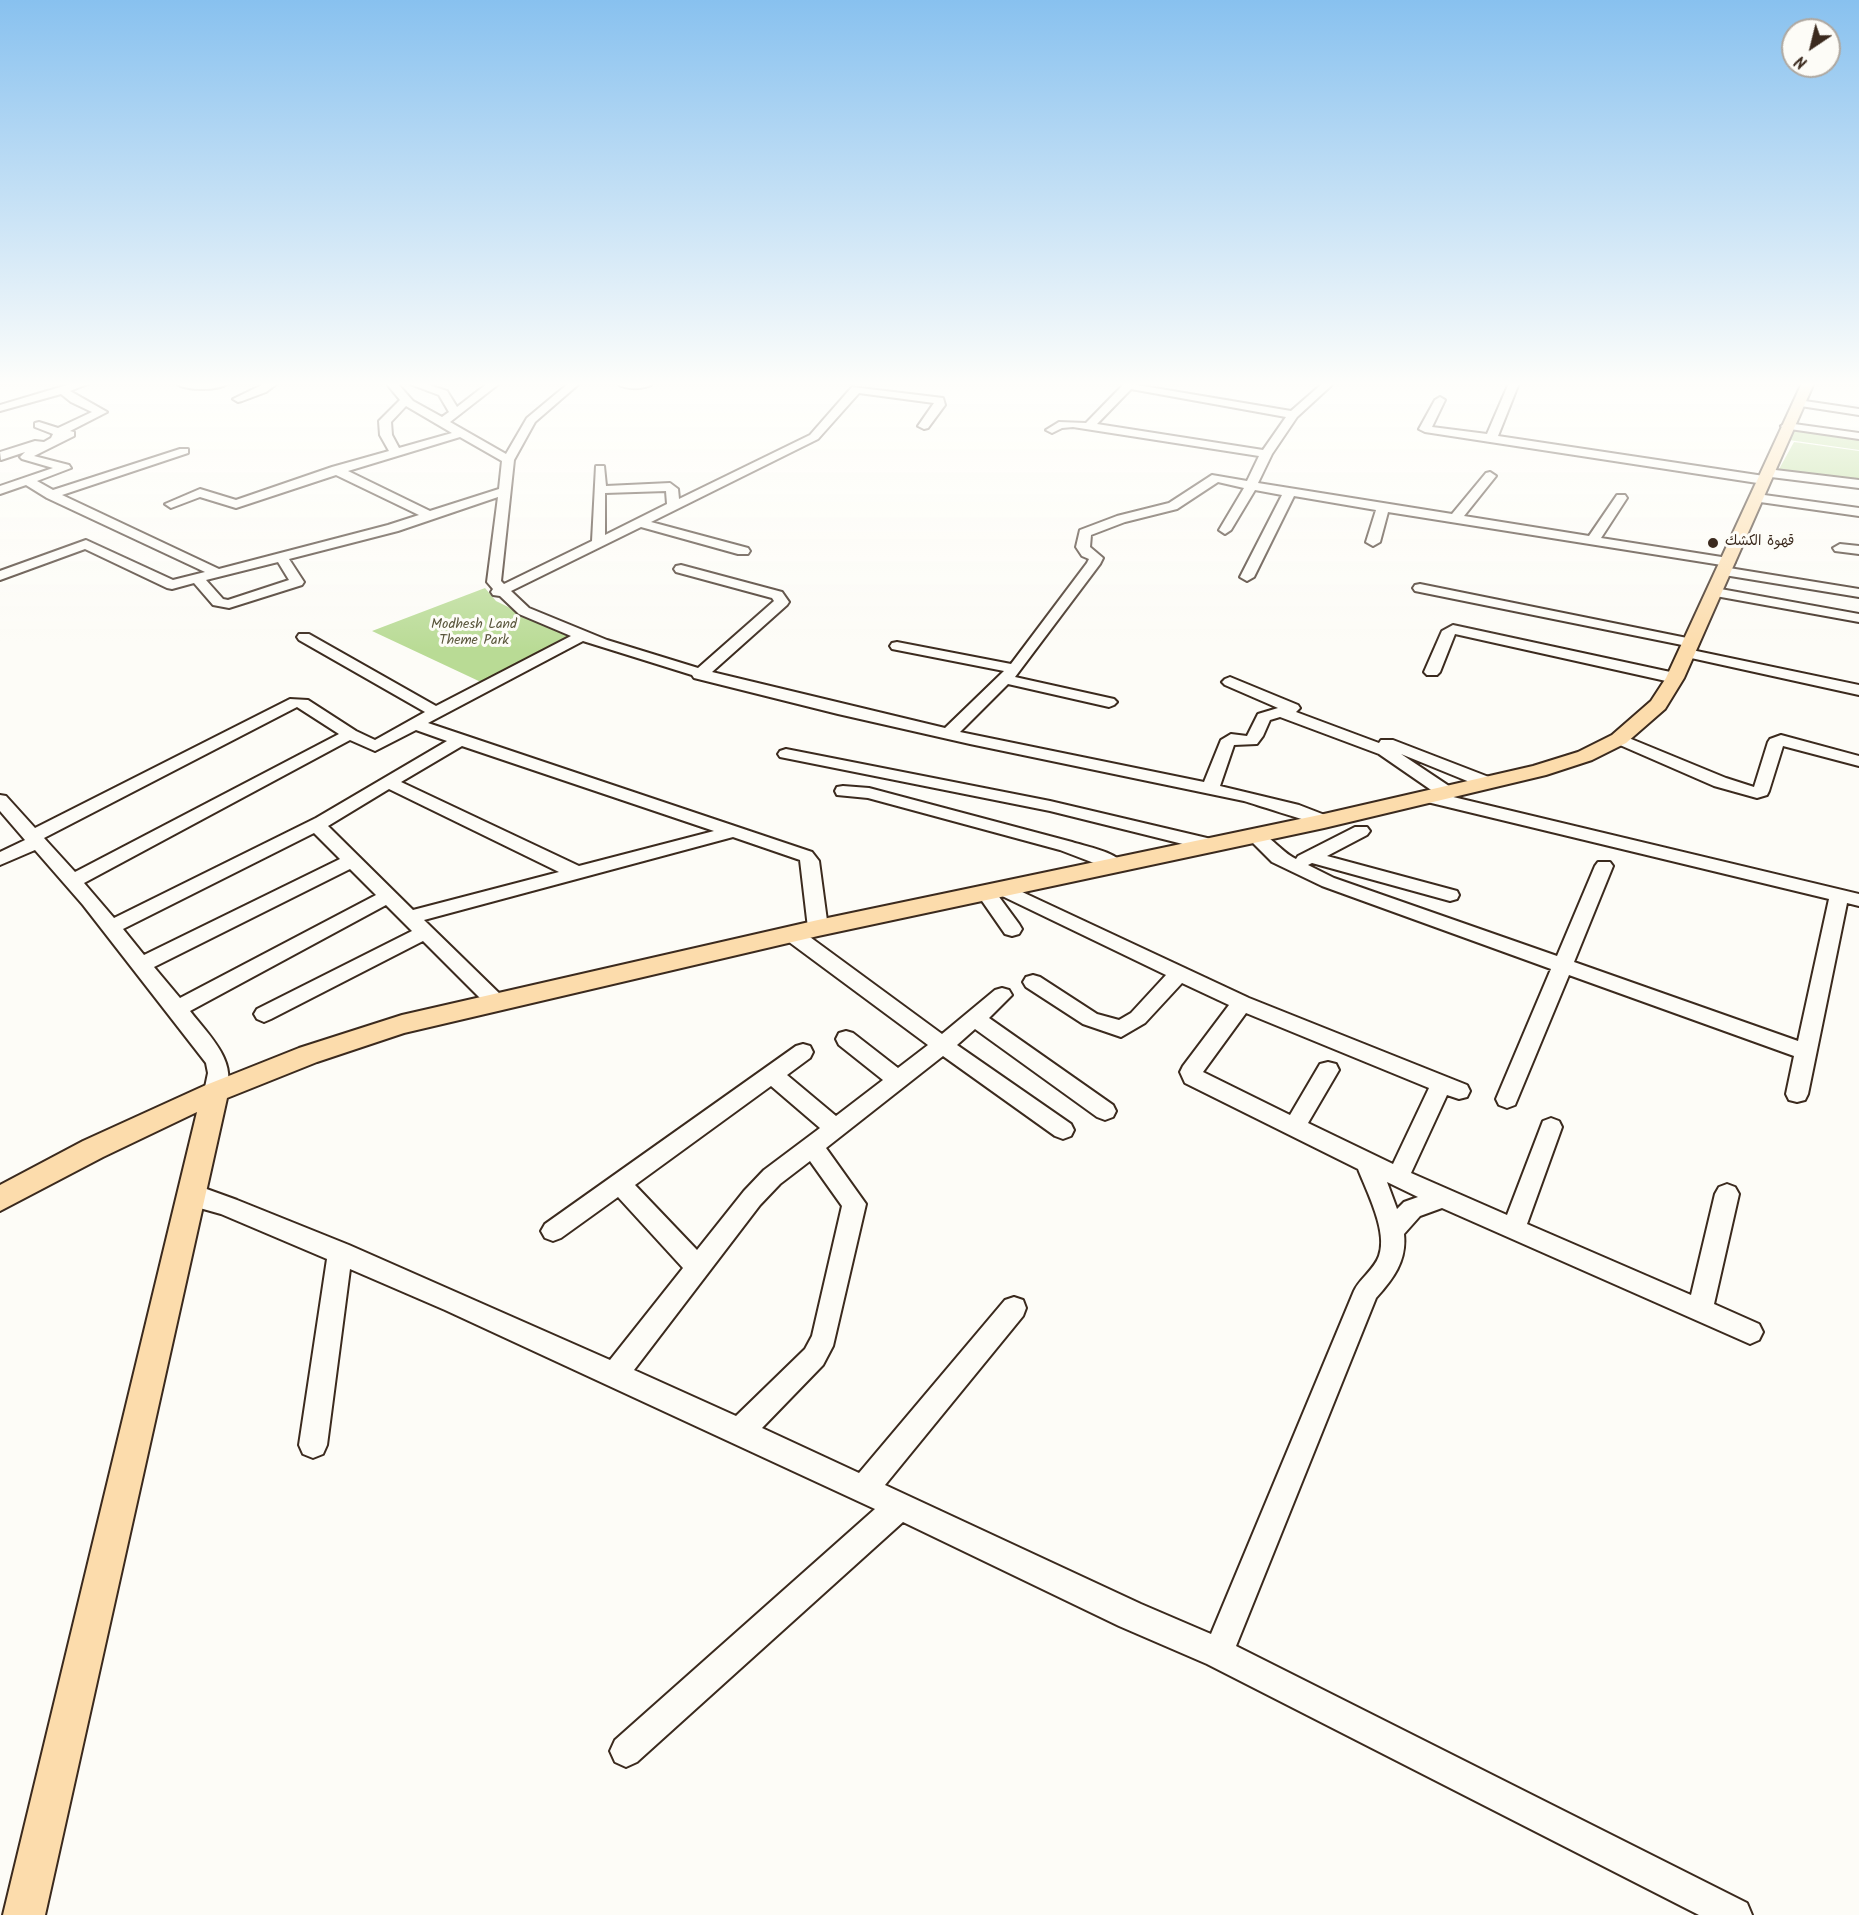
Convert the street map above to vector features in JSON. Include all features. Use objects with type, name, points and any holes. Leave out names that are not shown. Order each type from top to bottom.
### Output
[{"type":"main road","points":[[0,1199],[93,1149],[215,1092],[308,1055],[402,1024],[818,928],[1324,821],[1539,771],[1585,756],[1619,739],[1658,705],[1675,678],[1768,472]]},
{"type":"main road","points":[[24,1915],[215,1092]]},
{"type":"street","points":[[0,490],[52,472]]},
{"type":"street","points":[[51,495],[117,472]]},
{"type":"street","points":[[171,504],[204,493],[236,504],[329,472]]},
{"type":"street","points":[[341,472],[429,516]]},
{"type":"street","points":[[506,472],[494,575],[495,587],[498,592],[544,620],[581,636],[699,675],[950,733],[1267,801],[1324,821]]},
{"type":"street","points":[[598,544],[600,472]]},
{"type":"street","points":[[498,592],[744,472]]},
{"type":"street","points":[[1225,530],[1257,472]]},
{"type":"street","points":[[1694,472],[1763,484],[1859,513]]},
{"type":"street","points":[[1455,519],[1490,476]]},
{"type":"street","points":[[950,733],[1010,674],[1093,564],[1096,558],[1088,554],[1083,547],[1085,533],[1121,519],[1173,506],[1210,479],[1225,478],[1288,493],[1592,541],[1722,575],[1859,618]]},
{"type":"street","points":[[27,481],[51,495],[218,573]]},
{"type":"street","points":[[1763,484],[1859,484]]},
{"type":"street","points":[[599,490],[670,487],[673,508]]},
{"type":"street","points":[[0,576],[86,544],[165,583],[181,584],[429,516],[504,491]]},
{"type":"street","points":[[1247,577],[1274,527],[1288,493]]},
{"type":"street","points":[[1592,541],[1621,498]]},
{"type":"street","points":[[1373,542],[1383,507]]},
{"type":"street","points":[[642,523],[743,551]]},
{"type":"street","points":[[1840,548],[1859,550]]},
{"type":"street","points":[[198,580],[218,602],[229,604],[297,582],[282,558]]},
{"type":"street","points":[[681,569],[777,595],[782,602],[699,675]]},
{"type":"street","points":[[1722,575],[1859,593]]},
{"type":"street","points":[[1420,588],[1689,648],[1859,690]]},
{"type":"street","points":[[1432,672],[1444,639],[1453,629],[1675,678]]},
{"type":"street","points":[[0,859],[295,702],[303,703],[350,734],[375,746],[581,636]]},
{"type":"street","points":[[304,637],[436,712]]},
{"type":"street","points":[[897,646],[1109,702]]},
{"type":"street","points":[[1230,682],[1488,783]]},
{"type":"street","points":[[1210,789],[1227,743],[1231,740],[1251,741],[1257,734],[1264,716],[1271,712],[1282,712],[1385,751],[1437,795],[1849,897],[1806,1052],[1797,1094]]},
{"type":"street","points":[[415,724],[809,859],[818,928]]},
{"type":"street","points":[[73,881],[350,734]]},
{"type":"street","points":[[1619,739],[1720,782],[1757,793],[1761,791],[1776,742],[1781,740],[1859,760]]},
{"type":"street","points":[[111,927],[322,822],[460,740]]},
{"type":"street","points":[[786,754],[910,777],[1138,825],[1207,844]]},
{"type":"street","points":[[389,783],[577,873]]},
{"type":"street","points":[[843,791],[869,793],[1066,846],[1115,865]]},
{"type":"street","points":[[0,800],[73,881],[142,964],[216,1061],[219,1073],[215,1092]]},
{"type":"street","points":[[322,822],[318,825],[320,831],[496,1002]]},
{"type":"street","points":[[1292,866],[1361,831]]},
{"type":"street","points":[[410,917],[732,832]]},
{"type":"street","points":[[1254,835],[1270,851],[1292,866],[1366,897],[1806,1052]]},
{"type":"street","points":[[1310,857],[1450,895]]},
{"type":"street","points":[[142,964],[351,861]]},
{"type":"street","points":[[1507,1099],[1564,968],[1604,866]]},
{"type":"street","points":[[996,892],[1012,928]]},
{"type":"street","points":[[996,892],[1242,1003],[1451,1088],[1398,1177]]},
{"type":"street","points":[[177,1009],[388,896]]},
{"type":"street","points":[[264,1014],[425,932]]},
{"type":"street","points":[[792,934],[1063,1130]]},
{"type":"street","points":[[1033,982],[1090,1020],[1121,1029],[1138,1018],[1180,974]]},
{"type":"street","points":[[614,1375],[761,1188],[943,1045],[1002,995]]},
{"type":"street","points":[[1242,1003],[1191,1072],[1193,1077],[1443,1198],[1750,1332]]},
{"type":"street","points":[[974,1018],[1105,1111]]},
{"type":"street","points":[[846,1039],[898,1080]]},
{"type":"street","points":[[552,1231],[803,1052]]},
{"type":"street","points":[[1294,1127],[1328,1070]]},
{"type":"street","points":[[772,1074],[836,1128]]},
{"type":"street","points":[[1514,1228],[1551,1127]]},
{"type":"street","points":[[740,1431],[814,1357],[824,1338],[854,1204],[812,1146]]},
{"type":"street","points":[[1218,1653],[1366,1291],[1384,1272],[1392,1253],[1391,1232],[1367,1163]]},
{"type":"street","points":[[619,1183],[698,1268]]},
{"type":"street","points":[[1700,1310],[1727,1194]]},
{"type":"street","points":[[190,1196],[201,1197],[229,1207],[340,1252],[740,1431],[1130,1615],[1218,1653],[1735,1915]]},
{"type":"street","points":[[1391,1232],[1412,1209],[1443,1198]]},
{"type":"street","points":[[313,1445],[340,1252]]},
{"type":"street","points":[[864,1490],[1014,1308]]},
{"type":"street","points":[[626,1750],[900,1506]]},
{"type":"green space","points":[[1788,472],[1859,472],[1859,482]]},
{"type":"green space","name":"Modhesh Land Theme Park","points":[[485,588],[496,601],[569,637],[483,683],[372,631]]},
{"type":"place","name":"قهوة الكشك","points":[[1713,543]]}]
